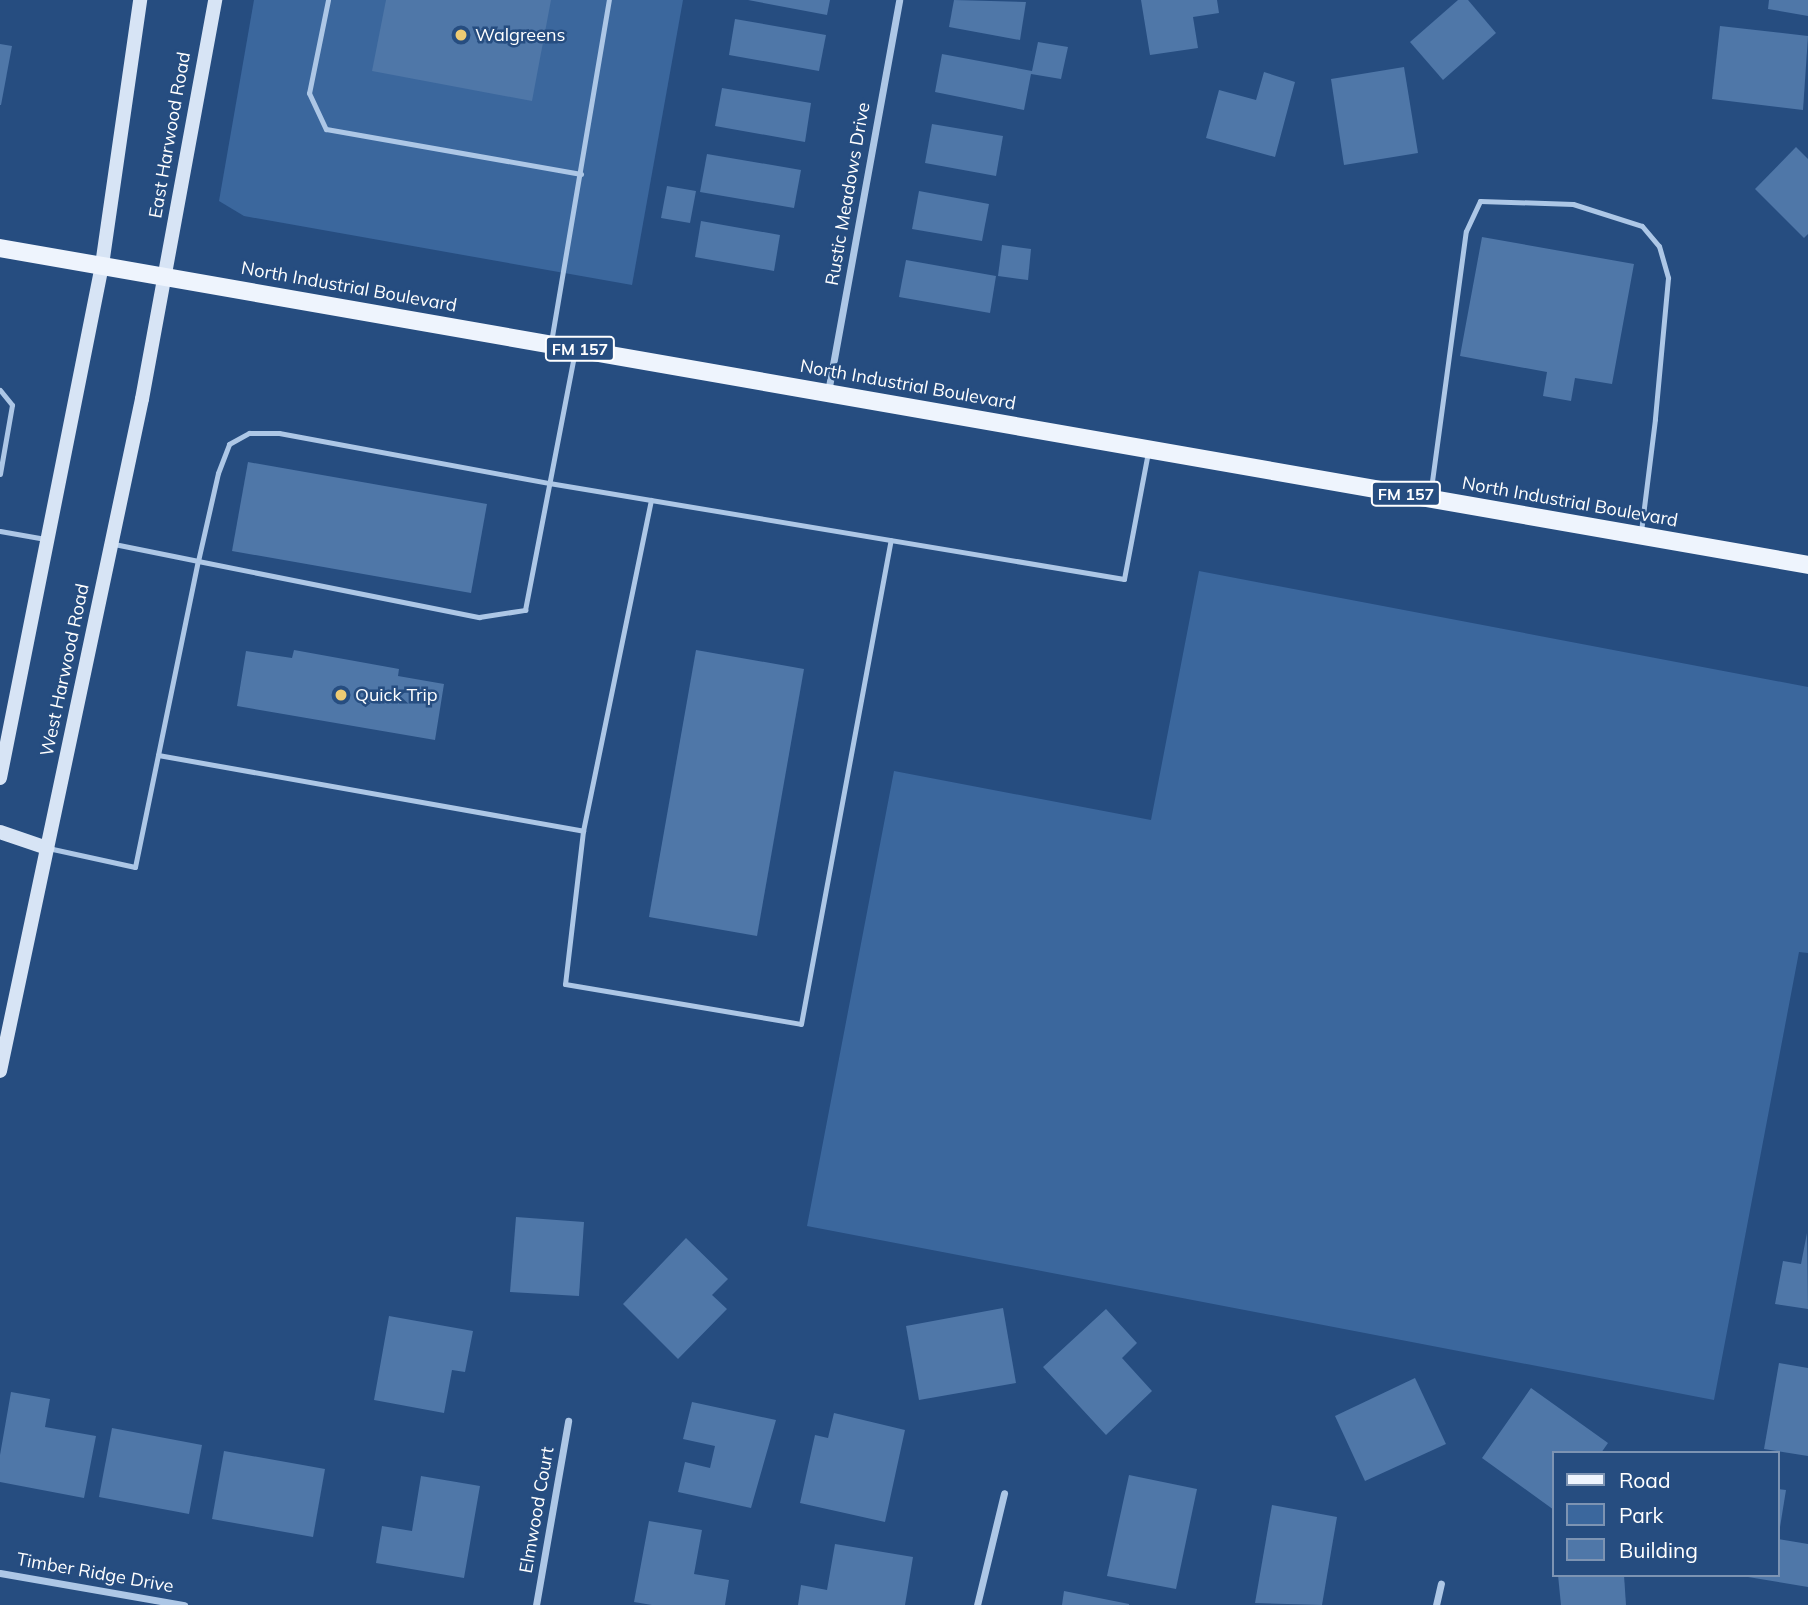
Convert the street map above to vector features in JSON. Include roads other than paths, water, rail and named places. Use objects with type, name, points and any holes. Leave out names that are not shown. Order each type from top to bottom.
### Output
[{"type":"main road","points":[[0,778],[4,743],[102,265],[140,0]]},
{"type":"main road","name":"East Harwood Road","points":[[164,276],[215,0]]},
{"type":"main road","name":"North Industrial Boulevard","points":[[0,248],[1808,565]]},
{"type":"main road","name":"West Harwood Road","points":[[0,1072],[164,276]]},
{"type":"main road","points":[[0,832],[47,848]]},
{"type":"street","name":"Rustic Meadows Drive","points":[[828,393],[899,0]]},
{"type":"street","name":"Elmwood Court","points":[[536,1605],[568,1421]]},
{"type":"street","points":[[977,1605],[1004,1493]]},
{"type":"street","name":"Timber Ridge Drive","points":[[0,1573],[184,1605]]},
{"type":"street","points":[[1436,1605],[1441,1584]]},
{"type":"lane","points":[[328,0],[309,93],[326,129],[581,174]]},
{"type":"lane","points":[[550,344],[609,0]]},
{"type":"lane","points":[[1430,499],[1466,231],[1480,201],[1573,204],[1642,226],[1659,246],[1668,278],[1656,419],[1640,536]]},
{"type":"lane","points":[[111,543],[479,617],[525,610],[575,348]]},
{"type":"lane","points":[[0,390],[12,405],[0,474]]},
{"type":"lane","points":[[47,848],[135,867],[218,472],[229,444],[249,433],[279,433],[549,483],[1124,579],[1149,449]]},
{"type":"lane","points":[[651,500],[583,831],[565,984],[801,1024],[891,540]]},
{"type":"lane","points":[[0,531],[47,540]]},
{"type":"lane","points":[[158,755],[583,831]]},
{"type":"place","name":"Walgreens","points":[[461,35]]},
{"type":"place","name":"Quick Trip","points":[[341,695]]}]
